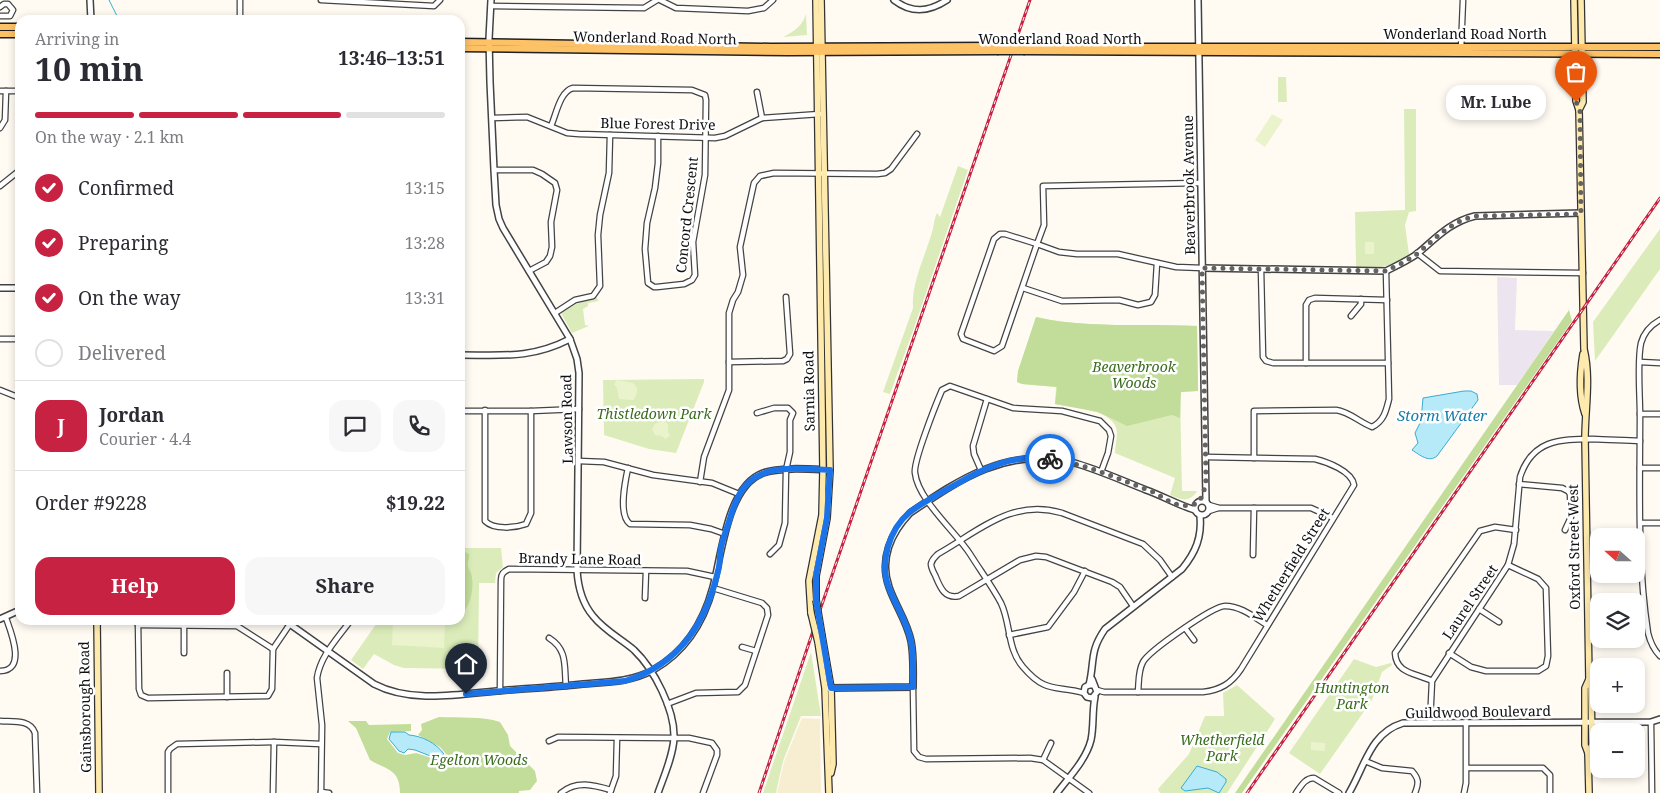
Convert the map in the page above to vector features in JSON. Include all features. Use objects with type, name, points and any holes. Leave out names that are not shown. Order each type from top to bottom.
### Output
[{"type":"main road","name":"Sarnia Road","points":[[816,0],[821,114],[827,518],[816,576],[816,600],[828,688],[833,764],[829,793]]},
{"type":"main road","name":"Sarnia Road","points":[[819,49],[821,0]]},
{"type":"main road","name":"Oxford Street West","points":[[1574,0],[1583,102],[1580,110],[1581,214],[1584,349],[1587,363],[1585,439],[1589,680],[1591,688],[1588,721],[1592,745],[1588,754],[1589,793]]},
{"type":"main road","name":"Oxford Street West","points":[[1578,51],[1581,0]]},
{"type":"main road","points":[[0,27],[15,28]]},
{"type":"main road","points":[[0,34],[15,34]]},
{"type":"main road","name":"Wonderland Road North","points":[[465,43],[490,46]]},
{"type":"main road","name":"Wonderland Road North","points":[[465,48],[490,46],[819,49],[1461,49],[1660,54]]},
{"type":"main road","name":"Wonderland Road North","points":[[1578,51],[1660,47]]},
{"type":"main road","name":"Sarnia Road","points":[[826,470],[822,515],[809,581],[811,614],[828,688]]},
{"type":"main road","name":"Gainsborough Road","points":[[97,625],[99,793]]},
{"type":"street","points":[[90,0],[90,15]]},
{"type":"street","points":[[240,0],[240,15]]},
{"type":"street","points":[[321,0],[434,6],[440,0]]},
{"type":"street","points":[[491,3],[644,8],[659,0],[676,8],[748,11],[764,8],[773,0]]},
{"type":"street","points":[[894,0],[901,6],[917,11],[936,7],[947,0]]},
{"type":"street","name":"Beaverbrook Avenue","points":[[1198,0],[1206,457],[1203,507]]},
{"type":"street","points":[[1461,49],[1463,0]]},
{"type":"street","name":"Lawson Road","points":[[491,3],[490,46],[496,205],[503,228],[570,339],[576,359],[579,373],[578,587],[592,616],[634,650],[651,671],[671,714],[673,745],[658,793]]},
{"type":"street","points":[[0,7],[8,4],[13,10],[12,14],[8,17],[0,16]]},
{"type":"street","points":[[551,126],[568,89],[692,90],[705,95],[705,138]]},
{"type":"street","points":[[0,91],[15,91]]},
{"type":"street","points":[[0,128],[5,120],[6,91]]},
{"type":"street","points":[[757,92],[762,118]]},
{"type":"street","name":"Blue Forest Drive","points":[[492,118],[527,117],[567,133],[705,138],[724,136],[762,118],[821,114]]},
{"type":"street","points":[[700,482],[704,457],[728,390],[729,313],[743,276],[740,248],[754,182],[760,176],[774,173],[885,173],[917,134]]},
{"type":"street","points":[[555,313],[575,300],[593,296],[600,286],[598,235],[600,215],[609,173],[610,135]]},
{"type":"street","name":"Concord Crescent","points":[[658,136],[658,163],[655,188],[647,223],[645,249],[648,283],[654,287],[684,284],[692,280],[694,274],[693,242],[705,175],[705,138]]},
{"type":"street","points":[[494,170],[533,170],[555,183],[557,190],[551,222],[552,248],[550,256],[546,262],[529,272]]},
{"type":"street","points":[[0,186],[15,174]]},
{"type":"street","points":[[1200,183],[1043,186],[1044,226],[1037,244],[1002,346],[994,351],[963,340],[961,334],[994,239],[1000,234],[1005,234],[1037,244],[1059,252],[1118,254],[1176,267],[1386,271],[1417,254],[1452,224],[1469,217],[1581,214]]},
{"type":"street","points":[[1417,254],[1440,271],[1583,273]]},
{"type":"street","points":[[1023,288],[1062,301],[1120,300],[1138,305],[1144,304],[1151,302],[1155,295],[1157,263]]},
{"type":"street","points":[[1262,269],[1264,357],[1266,361],[1273,363],[1388,363]]},
{"type":"street","points":[[1254,458],[1254,411],[1336,410],[1346,412],[1372,427],[1380,424],[1386,414],[1389,399],[1386,271]]},
{"type":"street","points":[[0,288],[15,288]]},
{"type":"street","points":[[729,362],[783,361],[788,359],[790,354],[786,297]]},
{"type":"street","points":[[1306,363],[1306,305],[1309,300],[1315,298],[1387,300]]},
{"type":"street","points":[[1352,316],[1361,304],[1361,299]]},
{"type":"street","points":[[1660,320],[1651,326],[1642,341],[1640,362],[1642,567],[1648,634],[1651,643],[1660,656]]},
{"type":"street","points":[[0,339],[15,339]]},
{"type":"street","points":[[465,355],[524,355],[554,347],[570,339]]},
{"type":"street","points":[[1640,362],[1660,363]]},
{"type":"street","name":"Whetherfield Street","points":[[1101,472],[1112,436],[1109,430],[1100,422],[1062,411],[1013,408],[950,386],[942,390],[914,470],[919,487],[942,521],[962,541],[1001,604],[1012,649],[1018,660],[1034,679],[1048,687],[1077,691],[1203,692],[1220,689],[1229,684],[1237,675],[1354,485],[1350,475],[1315,459],[1206,457]]},
{"type":"street","points":[[0,390],[15,396]]},
{"type":"street","points":[[981,470],[974,454],[973,446],[987,399]]},
{"type":"street","points":[[757,413],[780,408],[788,408],[793,413],[790,420],[790,452],[786,470],[785,523],[779,545],[770,554]]},
{"type":"street","points":[[465,411],[579,409]]},
{"type":"street","points":[[485,410],[485,521],[491,525],[518,527],[526,524],[531,513],[531,411]]},
{"type":"street","points":[[1640,414],[1660,414]]},
{"type":"street","name":"Laurel Street","points":[[1430,723],[1432,681],[1508,565],[1516,530],[1519,484],[1526,463],[1540,447],[1560,440],[1640,440]]},
{"type":"street","points":[[1089,793],[1043,760],[1030,758],[926,759],[919,757],[914,751],[913,651],[905,622],[886,576],[885,563],[891,539],[902,521],[928,500],[981,470],[1007,461],[1031,458],[1046,458],[1069,462],[1156,493],[1181,506],[1195,510],[1203,507]]},
{"type":"street","points":[[579,461],[604,462],[653,475],[722,486],[739,494]]},
{"type":"street","points":[[628,468],[624,486],[624,514],[626,521],[630,524],[690,526],[711,529],[725,534]]},
{"type":"street","points":[[1640,468],[1660,468]]},
{"type":"street","points":[[291,625],[374,684],[399,694],[415,696],[466,694],[625,681],[651,671],[672,657],[685,644],[697,627],[713,588],[725,534],[739,494],[752,479],[762,473],[786,470],[826,470]]},
{"type":"street","points":[[1519,484],[1562,488],[1568,491],[1570,494],[1571,517],[1565,530]]},
{"type":"street","points":[[1181,506],[1311,508],[1333,518]]},
{"type":"street","points":[[1057,793],[1083,758],[1091,741],[1091,677],[1093,653],[1099,637],[1105,629],[1133,606],[1182,569],[1195,552],[1200,535],[1203,507]]},
{"type":"street","points":[[1133,606],[1120,587],[1112,582],[1046,557],[1036,556],[1020,560],[956,597],[946,595],[941,590],[931,567],[932,561],[938,554],[1003,515],[1022,509],[1037,508],[1051,510],[1107,529],[1143,544],[1160,560],[1172,577]]},
{"type":"street","points":[[1253,555],[1254,508]]},
{"type":"street","points":[[1641,523],[1660,523]]},
{"type":"street","points":[[1432,681],[1399,667],[1395,660],[1395,653],[1480,531],[1494,527],[1516,530]]},
{"type":"street","points":[[1449,653],[1471,667],[1486,671],[1538,671],[1546,666],[1548,656],[1546,588],[1538,579],[1508,565]]},
{"type":"street","name":"Brandy Lane Road","points":[[500,691],[501,576],[509,569],[687,571],[715,577]]},
{"type":"street","points":[[645,598],[646,570]]},
{"type":"street","points":[[1009,635],[1048,627],[1074,592],[1085,572]]},
{"type":"street","points":[[667,704],[696,692],[738,692],[745,685],[768,614],[767,608],[762,604],[713,588]]},
{"type":"street","points":[[1138,692],[1139,672],[1144,660],[1185,628],[1214,609],[1230,606],[1267,625]]},
{"type":"street","points":[[1479,609],[1499,622]]},
{"type":"street","points":[[0,671],[7,671],[12,667],[15,653],[14,642],[3,619],[15,613]]},
{"type":"street","points":[[138,625],[139,689],[141,695],[148,698],[268,696],[272,689],[273,649],[289,625]]},
{"type":"street","points":[[169,625],[237,626],[273,649]]},
{"type":"street","points":[[329,793],[321,793],[322,725],[317,678],[320,664],[347,625]]},
{"type":"street","points":[[184,626],[184,653]]},
{"type":"street","points":[[1185,628],[1194,640]]},
{"type":"street","points":[[549,638],[558,643],[563,651],[566,686]]},
{"type":"street","points":[[742,647],[756,652]]},
{"type":"street","points":[[226,697],[227,673]]},
{"type":"street","points":[[828,688],[913,687]]},
{"type":"street","name":"Guildwood Boulevard","points":[[1349,793],[1374,744],[1390,728],[1403,723],[1651,722],[1660,719]]},
{"type":"street","points":[[0,721],[21,722],[29,724],[33,728],[35,733],[37,793]]},
{"type":"street","points":[[1464,793],[1467,768],[1466,722]]},
{"type":"street","points":[[1651,722],[1652,793]]},
{"type":"street","points":[[549,741],[558,737],[689,738],[712,742],[717,750],[717,755],[703,793]]},
{"type":"street","points":[[561,793],[568,787],[578,785],[593,785],[610,791],[616,776],[617,738]]},
{"type":"street","points":[[168,793],[168,752],[170,748],[177,744],[274,742],[321,744]]},
{"type":"street","points":[[273,793],[274,742]]},
{"type":"street","points":[[1043,760],[1051,743]]},
{"type":"street","points":[[1365,761],[1382,768],[1412,771],[1417,777],[1419,784],[1416,793]]},
{"type":"street","points":[[1467,768],[1543,768],[1550,775],[1550,793]]},
{"type":"street","points":[[1296,793],[1305,781],[1314,778],[1338,793]]},
{"type":"shaded area","points":[[1497,277],[1517,278],[1515,330],[1554,331],[1517,385],[1499,385]]},
{"type":"shaded area","points":[[802,718],[820,719],[821,793],[777,793],[784,762]]},
{"type":"green space","points":[[806,14],[807,35],[783,37],[798,28]]},
{"type":"green space","points":[[1278,77],[1286,77],[1287,102],[1278,102]]},
{"type":"green space","points":[[1404,109],[1416,109],[1416,211],[1409,212],[1405,225],[1409,254],[1390,265],[1356,267],[1355,212],[1405,210]]},
{"type":"green space","points":[[1272,114],[1283,120],[1265,147],[1255,140]]},
{"type":"green space","points":[[958,166],[968,170],[890,394],[883,392],[913,308],[916,280],[936,215],[937,213],[940,217]]},
{"type":"green space","points":[[1660,229],[1660,269],[1595,361],[1593,322]]},
{"type":"green space","points":[[1365,242],[1374,242],[1374,254],[1365,254]]},
{"type":"green space","points":[[596,297],[599,301],[588,303],[588,306],[583,309],[585,325],[589,326],[572,333],[561,313],[576,304]]},
{"type":"green space","points":[[1569,310],[1572,321],[1242,793],[1235,793]]},
{"type":"green space","name":"Beaverbrook Woods","points":[[1036,317],[1076,323],[1197,326],[1198,391],[1180,392],[1182,491],[1197,491],[1194,495],[1188,499],[1182,499],[1170,495],[1175,478],[1115,453],[1117,432],[1109,418],[1092,411],[1055,404],[1056,387],[1017,382],[1018,371]]},
{"type":"green space","name":"Beaverbrook Woods","points":[[1036,317],[1076,323],[1197,326],[1198,391],[1181,392],[1180,418],[1172,415],[1127,426],[1098,412],[1055,404],[1057,387],[1017,382],[1018,371]]},
{"type":"green space","name":"Thistledown Park","points":[[704,379],[676,453],[649,449],[604,435],[603,380]]},
{"type":"green space","points":[[617,380],[635,385],[637,391],[633,400],[619,399],[617,388],[614,384]]},
{"type":"green space","points":[[660,422],[668,424],[670,436],[665,439],[662,436],[655,435],[652,429],[655,424]]},
{"type":"green space","points":[[465,548],[501,548],[503,567],[496,573],[495,583],[479,583],[478,669],[404,668],[394,665],[374,654],[363,669],[351,660],[376,625],[465,625]]},
{"type":"green space","points":[[465,552],[469,554],[468,565],[472,576],[472,588],[465,609]]},
{"type":"green space","points":[[393,625],[445,625],[444,648],[392,645]]},
{"type":"green space","points":[[811,652],[821,716],[801,716],[783,761],[776,793],[763,793]]},
{"type":"green space","name":"Huntington Park","points":[[1354,659],[1376,667],[1391,663],[1392,665],[1382,672],[1372,700],[1320,774],[1289,753]]},
{"type":"green space","name":"Whetherfield Park","points":[[1237,685],[1275,719],[1227,793],[1160,793],[1158,789],[1189,754],[1205,716],[1224,716],[1223,693]]},
{"type":"green space","name":"Egelton Woods","points":[[439,717],[478,718],[500,722],[508,735],[510,746],[535,771],[537,781],[530,790],[519,791],[519,793],[400,793],[398,779],[391,771],[370,760],[356,728],[348,721],[366,721],[369,725],[411,724],[411,731],[390,732],[387,739],[398,753],[405,755],[416,753],[438,760],[446,754],[440,747],[418,735],[422,730],[421,724]]},
{"type":"green space","points":[[1311,742],[1325,743],[1325,751],[1311,750]]},
{"type":"water","name":"Storm Water","points":[[1471,391],[1477,394],[1478,400],[1437,456],[1431,459],[1421,456],[1412,450],[1418,443],[1415,433],[1421,421],[1423,398]]},
{"type":"water","points":[[391,732],[405,732],[424,739],[433,743],[444,754],[438,759],[415,750],[408,749],[404,753],[399,751],[389,739]]},
{"type":"water","points":[[1197,766],[1217,772],[1226,779],[1219,793],[1208,788],[1185,791],[1181,788]]},
{"type":"waterway","points":[[109,0],[116,15]]},
{"type":"railway","points":[[759,793],[1030,0]]},
{"type":"railway","points":[[1247,793],[1660,198]]},
{"type":"way so far","points":[[1050,459],[1069,462],[1101,472],[1156,493],[1181,506],[1200,501],[1205,490],[1206,480],[1202,268],[1386,271],[1417,254],[1434,238],[1463,218],[1475,216],[1581,214],[1580,110],[1576,102]]},
{"type":"place","name":"Mr. Lube","points":[[1576,102]]},
{"type":"route","points":[[466,694],[625,681],[660,666],[685,644],[697,627],[713,588],[725,534],[739,494],[744,487],[762,473],[814,469],[830,470],[827,518],[816,576],[816,600],[831,688],[913,687],[913,651],[911,640],[886,576],[885,563],[895,531],[910,513],[928,500],[981,470],[1007,461],[1031,458],[1050,459]]}]
